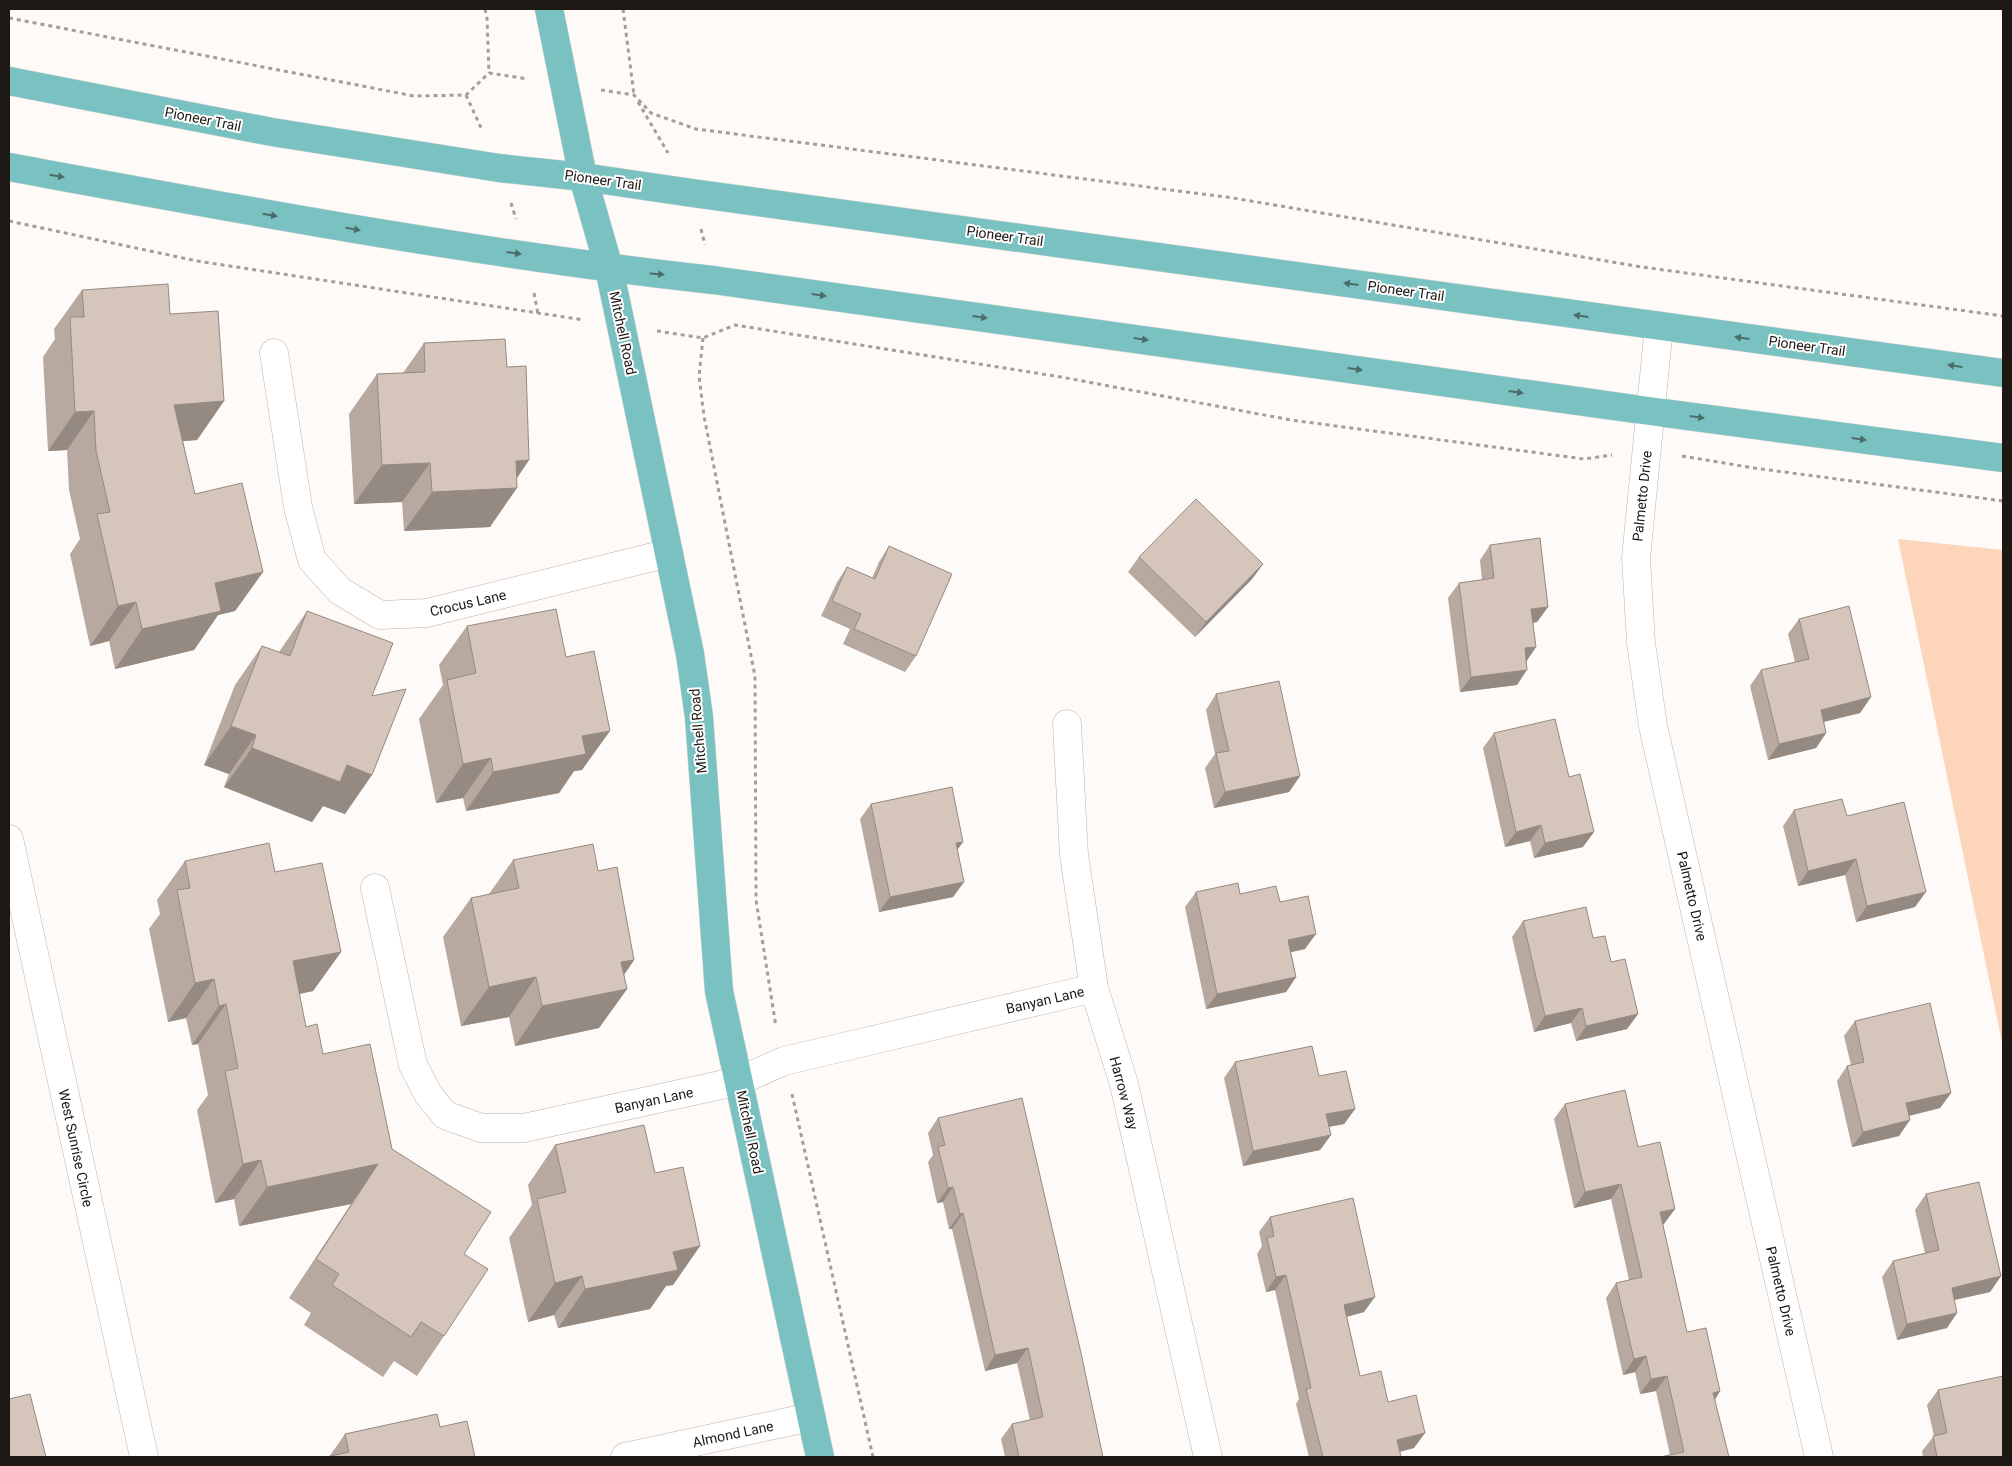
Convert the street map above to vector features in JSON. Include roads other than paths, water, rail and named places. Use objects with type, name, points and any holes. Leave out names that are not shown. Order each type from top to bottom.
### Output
[{"type":"main road","name":"Mitchell Road","points":[[549,9],[584,177],[609,268],[690,654],[699,717],[718,991],[820,1457]]},
{"type":"main road","name":"Pioneer Trail","points":[[9,82],[272,132],[500,168],[584,177],[2003,373]]},
{"type":"main road","points":[[9,167],[391,235],[609,268],[743,284],[1649,411],[2003,458]]},
{"type":"street","name":"Palmetto Drive","points":[[1659,326],[1649,411],[1636,558],[1641,643],[1653,726],[1819,1457]]},
{"type":"street","name":"Crocus Lane","points":[[274,353],[298,507],[312,560],[340,591],[380,615],[427,613],[669,553]]},
{"type":"street","name":"Harrow Way","points":[[1067,724],[1074,855],[1094,988],[1124,1084],[1208,1457]]},
{"type":"street","name":"West Sunrise Circle","points":[[9,840],[144,1457]]},
{"type":"street","name":"Banyan Lane","points":[[375,888],[413,1065],[428,1094],[445,1116],[481,1128],[524,1128],[739,1081],[784,1061],[1094,988]]},
{"type":"street","name":"Almond Lane","points":[[625,1457],[811,1417]]}]
